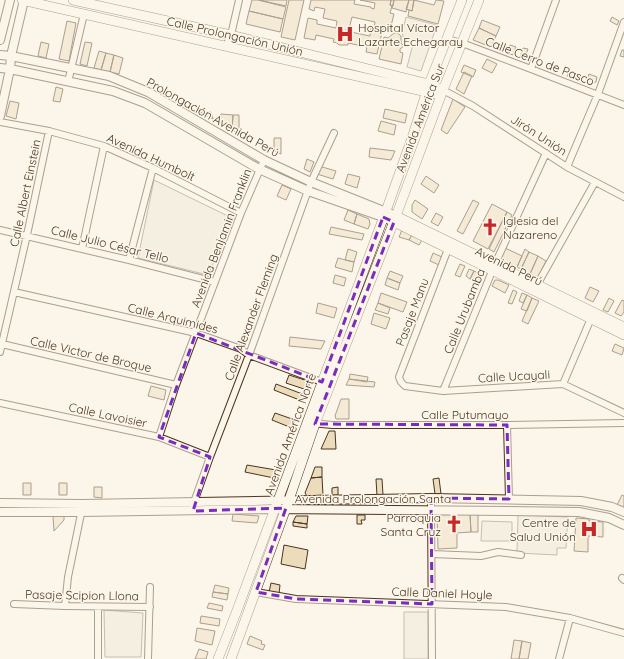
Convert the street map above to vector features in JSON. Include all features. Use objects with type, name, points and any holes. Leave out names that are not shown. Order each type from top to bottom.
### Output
[{"type":"main road","name":"Calle Prolongación Unión","points":[[23,0],[398,85],[427,88]]},
{"type":"main road","name":"Calle Prolongación Unión","points":[[73,0],[101,3],[231,35],[442,92]]},
{"type":"main road","name":"Avenida América Sur","points":[[385,214],[412,138],[427,88],[462,0]]},
{"type":"main road","name":"Avenida América Sur","points":[[395,219],[442,92],[479,0]]},
{"type":"main road","name":"Avenida América Norte","points":[[231,659],[289,500],[322,382],[385,214]]},
{"type":"main road","name":"Avenida América Norte","points":[[218,659],[276,504],[395,219]]},
{"type":"main road","name":"Avenida Perú","points":[[395,219],[448,249],[538,285],[624,335]]},
{"type":"main road","name":"Avenida Perú","points":[[395,219],[592,316],[624,327]]},
{"type":"main road","points":[[236,613],[246,616]]},
{"type":"street","points":[[0,40],[10,0]]},
{"type":"street","points":[[0,116],[10,69],[10,56],[23,0]]},
{"type":"street","points":[[226,46],[231,35],[239,0]]},
{"type":"street","points":[[531,69],[556,0]]},
{"type":"street","points":[[98,17],[101,3]]},
{"type":"street","points":[[68,82],[84,14]]},
{"type":"street","points":[[567,167],[598,94],[624,22]]},
{"type":"street","name":"Calle Cerro de Pasco","points":[[447,39],[462,43],[624,105]]},
{"type":"street","name":"Prolongación Avenida Perú","points":[[0,56],[10,56],[109,76],[148,92],[264,160],[385,214]]},
{"type":"street","name":"Prolongación Avenida Perú","points":[[0,68],[113,91],[145,103],[259,169],[308,191],[385,214]]},
{"type":"street","name":"Jirón Unión","points":[[442,92],[474,106],[567,167],[624,197]]},
{"type":"street","name":"Avenida Humbolt","points":[[0,122],[49,131],[104,146],[153,168],[241,213]]},
{"type":"street","name":"Calle Albert Einstein","points":[[0,352],[49,131]]},
{"type":"street","name":"Calle Alexander Fleming","points":[[193,507],[311,182],[334,133]]},
{"type":"street","points":[[82,248],[104,146]]},
{"type":"street","name":"Calle Urubamba","points":[[443,391],[494,267],[546,153]]},
{"type":"street","name":"Avenida Benjamin Franklin","points":[[159,437],[176,385],[241,213],[264,160]]},
{"type":"street","points":[[129,260],[153,168]]},
{"type":"street","points":[[538,285],[595,182]]},
{"type":"street","name":"Avenida Perú","points":[[385,214],[395,219]]},
{"type":"street","name":"Calle Julio César Tello","points":[[0,230],[82,248],[215,282]]},
{"type":"street","name":"Pasaje Manu","points":[[401,382],[399,377],[448,249]]},
{"type":"street","name":"Calle Arquimides","points":[[14,292],[196,333],[241,349],[249,356],[322,382]]},
{"type":"street","points":[[563,384],[592,316]]},
{"type":"street","name":"Calle Victor de Broque","points":[[2,344],[176,385]]},
{"type":"street","name":"Calle Ucayali","points":[[401,382],[405,386],[443,391],[563,384],[624,413]]},
{"type":"street","name":"Calle Lavoisier","points":[[0,403],[159,437],[210,457]]},
{"type":"street","name":"Calle Putumayo","points":[[311,423],[332,425],[624,423]]},
{"type":"street","points":[[507,425],[509,499]]},
{"type":"street","points":[[431,498],[432,659]]},
{"type":"street","name":"Avenida Prolongación Santa","points":[[0,512],[82,508],[193,507],[276,504],[289,500],[431,498],[581,502],[612,507],[624,512]]},
{"type":"street","name":"Avenida Prolongación Santa","points":[[0,503],[82,508]]},
{"type":"street","name":"Avenida Prolongación Santa","points":[[276,504],[286,509],[579,512],[609,518],[624,525]]},
{"type":"street","points":[[609,518],[612,507]]},
{"type":"street","points":[[65,606],[68,577],[82,508]]},
{"type":"street","points":[[432,554],[481,556],[498,552],[522,554]]},
{"type":"street","points":[[148,659],[150,587]]},
{"type":"street","name":"Calle Daniel Hoyle","points":[[256,592],[296,599],[506,607],[570,618],[624,633]]},
{"type":"street","name":"Pasaje Scipion Llona","points":[[14,604],[150,607]]},
{"type":"street","points":[[98,607],[98,659]]},
{"type":"street","points":[[559,659],[570,618]]},
{"type":"highlighted area","points":[[383,217],[394,222],[315,424],[507,425],[509,499],[431,498],[432,604],[296,599],[256,592],[286,508],[193,511],[210,457],[159,437],[196,333],[322,382]]},
{"type":"shaded area","points":[[406,17],[437,25],[421,71],[407,67],[413,44],[405,41],[402,33]]},
{"type":"shaded area","points":[[154,180],[234,219],[208,275],[138,258]]},
{"type":"shaded area","points":[[518,515],[568,517],[566,548],[557,548],[557,555],[517,553]]},
{"type":"shaded area","points":[[482,521],[512,522],[512,541],[481,541]]},
{"type":"shaded area","points":[[104,610],[143,613],[141,657],[105,657]]},
{"type":"shaded area","points":[[404,612],[428,612],[428,659],[404,659]]},
{"type":"building","points":[[252,0],[258,0],[286,7],[283,19],[249,11]]},
{"type":"building","points":[[259,0],[287,0],[286,6]]},
{"type":"building","points":[[289,0],[304,0],[295,40],[281,37]]},
{"type":"building","points":[[311,0],[355,0],[354,4],[371,7],[374,9],[375,3],[360,0],[391,0],[390,5],[392,6],[390,13],[394,14],[390,30],[383,28],[377,54],[366,52],[367,47],[348,43],[348,45],[339,45],[333,42],[334,39],[316,35],[315,40],[304,38],[308,18],[317,20],[317,24],[336,28],[337,21],[323,18],[325,9],[315,7],[314,11],[309,9]],"holes":[[[352,17],[375,22],[374,28],[371,28],[370,36],[346,31],[346,29],[349,29]]]},
{"type":"building","points":[[391,0],[394,0],[393,6],[390,5]]},
{"type":"building","points":[[394,0],[409,0],[406,12],[392,8]]},
{"type":"building","points":[[409,0],[414,0],[412,11],[406,9]]},
{"type":"building","points":[[414,0],[434,5],[436,0],[444,1],[438,24],[408,16],[409,10],[412,11]]},
{"type":"building","points":[[249,11],[283,19],[280,32],[246,24]]},
{"type":"building","points":[[612,17],[619,21],[617,25],[610,21]]},
{"type":"building","points":[[482,20],[500,27],[496,36],[479,28]]},
{"type":"building","points":[[67,21],[76,23],[69,61],[59,59]]},
{"type":"building","points":[[479,28],[496,36],[491,47],[473,40]]},
{"type":"building","points":[[394,33],[401,36],[401,43],[404,46],[400,49],[400,52],[403,53],[401,64],[379,59],[384,37],[388,38]]},
{"type":"building","points":[[41,42],[49,44],[46,58],[38,56]]},
{"type":"building","points":[[85,42],[92,43],[87,66],[80,64]]},
{"type":"building","points":[[510,45],[516,47],[513,55],[507,53]]},
{"type":"building","points":[[523,48],[528,49],[524,60],[520,58]]},
{"type":"building","points":[[622,50],[624,50],[624,57],[620,56]]},
{"type":"building","points":[[99,51],[106,53],[101,70],[94,68]]},
{"type":"building","points":[[106,53],[114,55],[110,72],[101,70]]},
{"type":"building","points":[[114,55],[123,58],[119,74],[110,72]]},
{"type":"building","points":[[487,59],[497,64],[492,73],[482,68]]},
{"type":"building","points":[[464,65],[476,70],[473,77],[461,72]]},
{"type":"building","points":[[569,71],[574,74],[572,79],[567,76]]},
{"type":"building","points":[[464,72],[472,76],[464,94],[456,89]]},
{"type":"building","points":[[589,74],[597,77],[596,82],[591,84],[586,83]]},
{"type":"building","points":[[56,87],[63,89],[60,102],[53,101]]},
{"type":"building","points":[[453,99],[465,107],[447,134],[441,130]]},
{"type":"building","points":[[10,101],[19,103],[16,119],[6,116]]},
{"type":"building","points":[[385,109],[407,114],[405,123],[383,118]]},
{"type":"building","points":[[200,112],[211,112],[213,119]]},
{"type":"building","points":[[221,114],[233,115],[232,130],[220,123]]},
{"type":"building","points":[[233,115],[239,115],[239,134],[232,130]]},
{"type":"building","points":[[381,121],[396,125],[394,135],[378,131]]},
{"type":"building","points":[[274,138],[281,138],[281,154],[274,151]]},
{"type":"building","points":[[370,148],[395,151],[391,160],[369,157]]},
{"type":"building","points":[[307,159],[314,162],[310,172],[304,169]]},
{"type":"building","points":[[319,166],[336,171],[333,179],[317,174]]},
{"type":"building","points":[[348,174],[360,177],[357,188],[345,184]]},
{"type":"building","points":[[426,176],[439,185],[434,193],[421,184]]},
{"type":"building","points":[[282,185],[291,189],[286,200],[277,196]]},
{"type":"building","points":[[415,200],[428,209],[422,219],[412,212],[412,205]]},
{"type":"building","points":[[473,200],[479,203],[463,234],[457,231]]},
{"type":"building","name":"Iglesia del Nazareno","points":[[492,204],[507,212],[488,249],[473,241]]},
{"type":"building","points":[[348,210],[357,214],[354,224],[344,220]]},
{"type":"building","points":[[507,212],[512,215],[494,252],[489,249]]},
{"type":"building","points":[[436,213],[443,217],[438,226],[431,222]]},
{"type":"building","points":[[357,214],[369,219],[370,224],[368,229],[354,224]]},
{"type":"building","points":[[331,227],[364,234],[362,240],[329,234]]},
{"type":"building","points":[[402,230],[412,235],[409,240],[399,237]]},
{"type":"building","points":[[412,235],[422,240],[419,245],[409,240]]},
{"type":"building","points":[[505,248],[522,256],[517,267],[500,260]]},
{"type":"building","points":[[348,249],[357,252],[354,262],[345,260]]},
{"type":"building","points":[[525,249],[529,252],[521,269],[517,267]]},
{"type":"building","points":[[529,252],[538,256],[530,274],[521,269]]},
{"type":"building","points":[[433,253],[442,257],[439,265],[430,261]]},
{"type":"building","points":[[538,256],[546,261],[538,277],[530,274]]},
{"type":"building","points":[[338,258],[354,262],[352,272],[335,267]]},
{"type":"building","points":[[460,264],[465,266],[460,277],[455,275]]},
{"type":"building","points":[[469,269],[474,271],[470,279],[466,276]]},
{"type":"building","points":[[390,271],[403,276],[400,283],[387,278]]},
{"type":"building","points":[[474,271],[482,275],[478,283],[470,279]]},
{"type":"building","points":[[335,275],[346,278],[344,286],[333,283]]},
{"type":"building","points":[[387,278],[400,283],[398,290],[385,285]]},
{"type":"building","points":[[495,280],[509,285],[505,293],[492,286]]},
{"type":"building","points":[[590,287],[599,291],[593,302],[585,298]]},
{"type":"building","points":[[513,290],[517,292],[512,304],[508,303]]},
{"type":"building","points":[[381,293],[407,302],[403,312],[378,303]]},
{"type":"building","points":[[522,293],[527,295],[523,303],[519,301]]},
{"type":"building","points":[[527,295],[532,298],[527,311],[521,309]]},
{"type":"building","points":[[532,298],[539,301],[528,324],[522,321]]},
{"type":"building","points":[[609,298],[614,301],[608,312],[603,310]]},
{"type":"building","points":[[622,300],[624,301],[624,312],[621,316],[615,313]]},
{"type":"building","points":[[318,303],[337,308],[334,318],[316,313]]},
{"type":"building","points":[[378,303],[390,308],[388,314],[375,310]]},
{"type":"building","points":[[374,313],[390,318],[386,329],[371,324]]},
{"type":"building","points":[[290,337],[325,341],[321,349],[289,346]]},
{"type":"building","points":[[615,344],[624,348],[622,355],[612,351]]},
{"type":"building","points":[[350,374],[368,377],[367,382],[349,379]]},
{"type":"building","points":[[289,375],[308,381],[309,385],[307,390],[286,383]]},
{"type":"building","points":[[349,379],[375,382],[374,387],[346,385]]},
{"type":"building","points":[[276,384],[305,395],[302,401],[274,390]]},
{"type":"building","points":[[151,386],[166,390],[164,400],[148,396]]},
{"type":"building","points":[[341,399],[349,399],[349,419],[336,419],[335,416]]},
{"type":"building","points":[[275,413],[295,420],[292,428],[272,420]]},
{"type":"building","points":[[329,431],[335,431],[336,449],[321,449]]},
{"type":"building","points":[[247,465],[276,470],[274,478],[245,472]]},
{"type":"building","points":[[315,467],[322,467],[322,477],[311,478]]},
{"type":"building","points":[[322,477],[323,495],[307,496],[305,493],[311,478]]},
{"type":"building","points":[[439,478],[441,494],[435,494],[433,479]]},
{"type":"building","points":[[376,479],[382,479],[383,495],[377,496]]},
{"type":"building","points":[[23,483],[31,483],[31,495],[23,495]]},
{"type":"building","points":[[59,483],[67,483],[67,495],[59,495]]},
{"type":"building","points":[[94,487],[102,487],[102,498],[94,497]]},
{"type":"building","points":[[338,487],[338,495],[332,495],[332,488]]},
{"type":"building","points":[[622,495],[624,496],[624,508],[617,505]]},
{"type":"building","points":[[478,513],[478,532],[471,532],[470,514]]},
{"type":"building","points":[[233,514],[259,516],[257,523],[232,521]]},
{"type":"building","name":"Parroquia Santa Cruz","points":[[470,514],[471,532],[457,533],[457,548],[438,549],[437,515]]},
{"type":"building","points":[[357,515],[365,515],[365,520],[361,520],[362,524],[357,524]]},
{"type":"building","points":[[53,516],[64,516],[64,520],[54,531]]},
{"type":"building","points":[[296,516],[308,516],[307,524],[293,522]]},
{"type":"building","name":"Centre de Salud Unión","points":[[576,518],[603,522],[603,537],[588,536],[588,552],[574,551]]},
{"type":"building","points":[[293,522],[307,524],[307,528],[293,526]]},
{"type":"building","points":[[284,545],[308,550],[305,569],[281,564]]},
{"type":"building","points":[[271,583],[280,585],[279,594],[269,592]]},
{"type":"building","points":[[215,585],[229,588],[228,594],[213,592]]},
{"type":"building","points":[[213,592],[228,594],[227,600],[212,597]]},
{"type":"building","points":[[209,603],[223,606],[222,611],[207,608]]},
{"type":"building","points":[[201,616],[220,619],[219,626],[200,623]]},
{"type":"building","points":[[197,628],[215,631],[212,645],[195,641]]},
{"type":"building","points":[[250,636],[262,641],[261,644],[265,645],[263,650],[247,644]]},
{"type":"building","points":[[514,640],[522,641],[519,659],[511,659]]},
{"type":"building","points":[[522,641],[531,643],[528,659],[519,659]]},
{"type":"building","points":[[199,649],[208,652],[206,659],[195,659]]},
{"type":"place","name":"Hospital Víctor Lazarte Echegaray","points":[[345,34]]},
{"type":"place","name":"Iglesia del Nazareno","points":[[490,227]]},
{"type":"place","name":"Parroquia Santa Cruz","points":[[454,524]]},
{"type":"place","name":"Centre de Salud Unión","points":[[589,529]]}]
